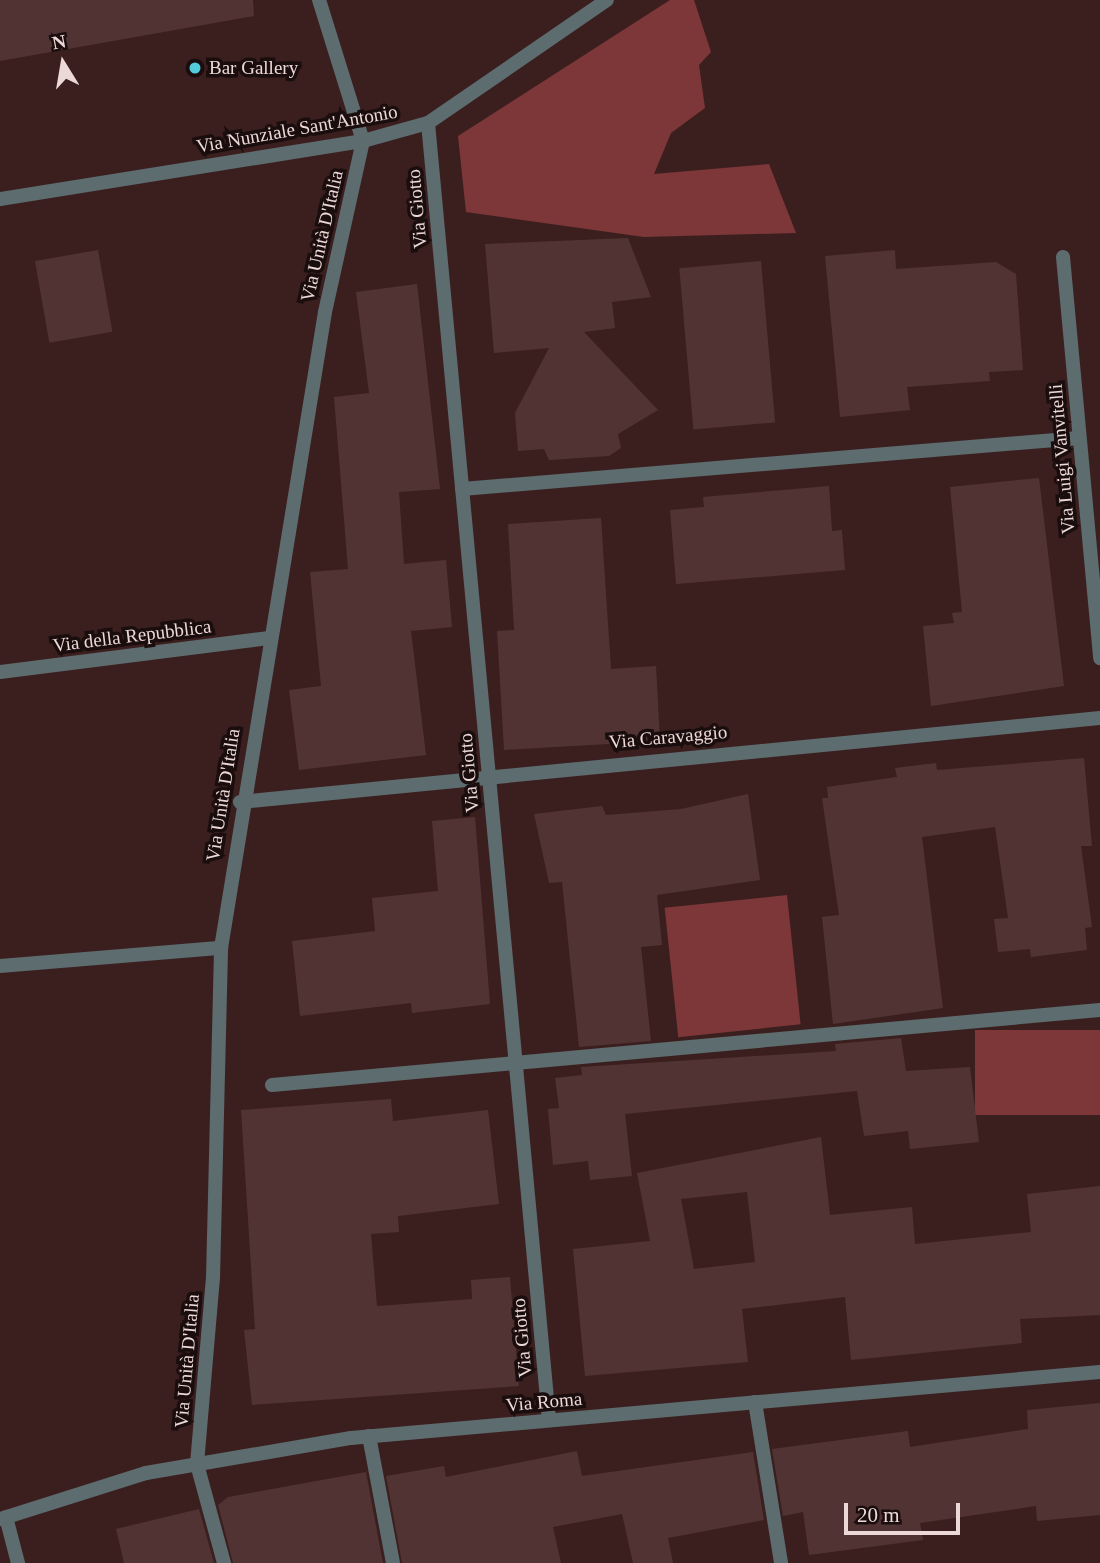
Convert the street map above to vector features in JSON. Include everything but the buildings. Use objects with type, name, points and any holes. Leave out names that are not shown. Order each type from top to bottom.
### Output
[{"type":"street","points":[[319,0],[363,141]]},
{"type":"street","name":"Via Nunziale Sant'Antonio","points":[[0,199],[363,141],[428,123],[607,0]]},
{"type":"street","name":"Via Giotto","points":[[428,123],[549,1420]]},
{"type":"street","name":"Via Unità D'Italia","points":[[224,1563],[198,1464],[214,1278],[221,948],[240,802],[325,312],[363,141]]},
{"type":"street","name":"Via Luigi Vanvitelli","points":[[1062,257],[1079,438],[1096,563],[1100,658]]},
{"type":"street","points":[[462,489],[1079,438]]},
{"type":"street","name":"Via della Repubblica","points":[[0,672],[268,638]]},
{"type":"street","name":"Via Caravaggio","points":[[240,802],[488,773],[1100,718]]},
{"type":"street","points":[[0,966],[221,948]]},
{"type":"street","points":[[272,1085],[515,1059],[1100,1010]]},
{"type":"street","name":"Via Roma","points":[[3,1518],[146,1473],[369,1436],[1100,1372]]},
{"type":"street","points":[[755,1402],[781,1563]]},
{"type":"street","points":[[369,1436],[393,1563]]},
{"type":"street","points":[[3,1518],[19,1563]]},
{"type":"shaded area","points":[[670,0],[694,0],[711,52],[699,65],[705,108],[671,133],[654,174],[769,164],[796,233],[644,237],[466,212],[458,136]]},
{"type":"shaded area","points":[[787,895],[801,1024],[678,1037],[665,908]]},
{"type":"shaded area","points":[[975,1030],[1100,1030],[1100,1115],[975,1115]]},
{"type":"place","name":"Bar Gallery","points":[[195,68]]}]
